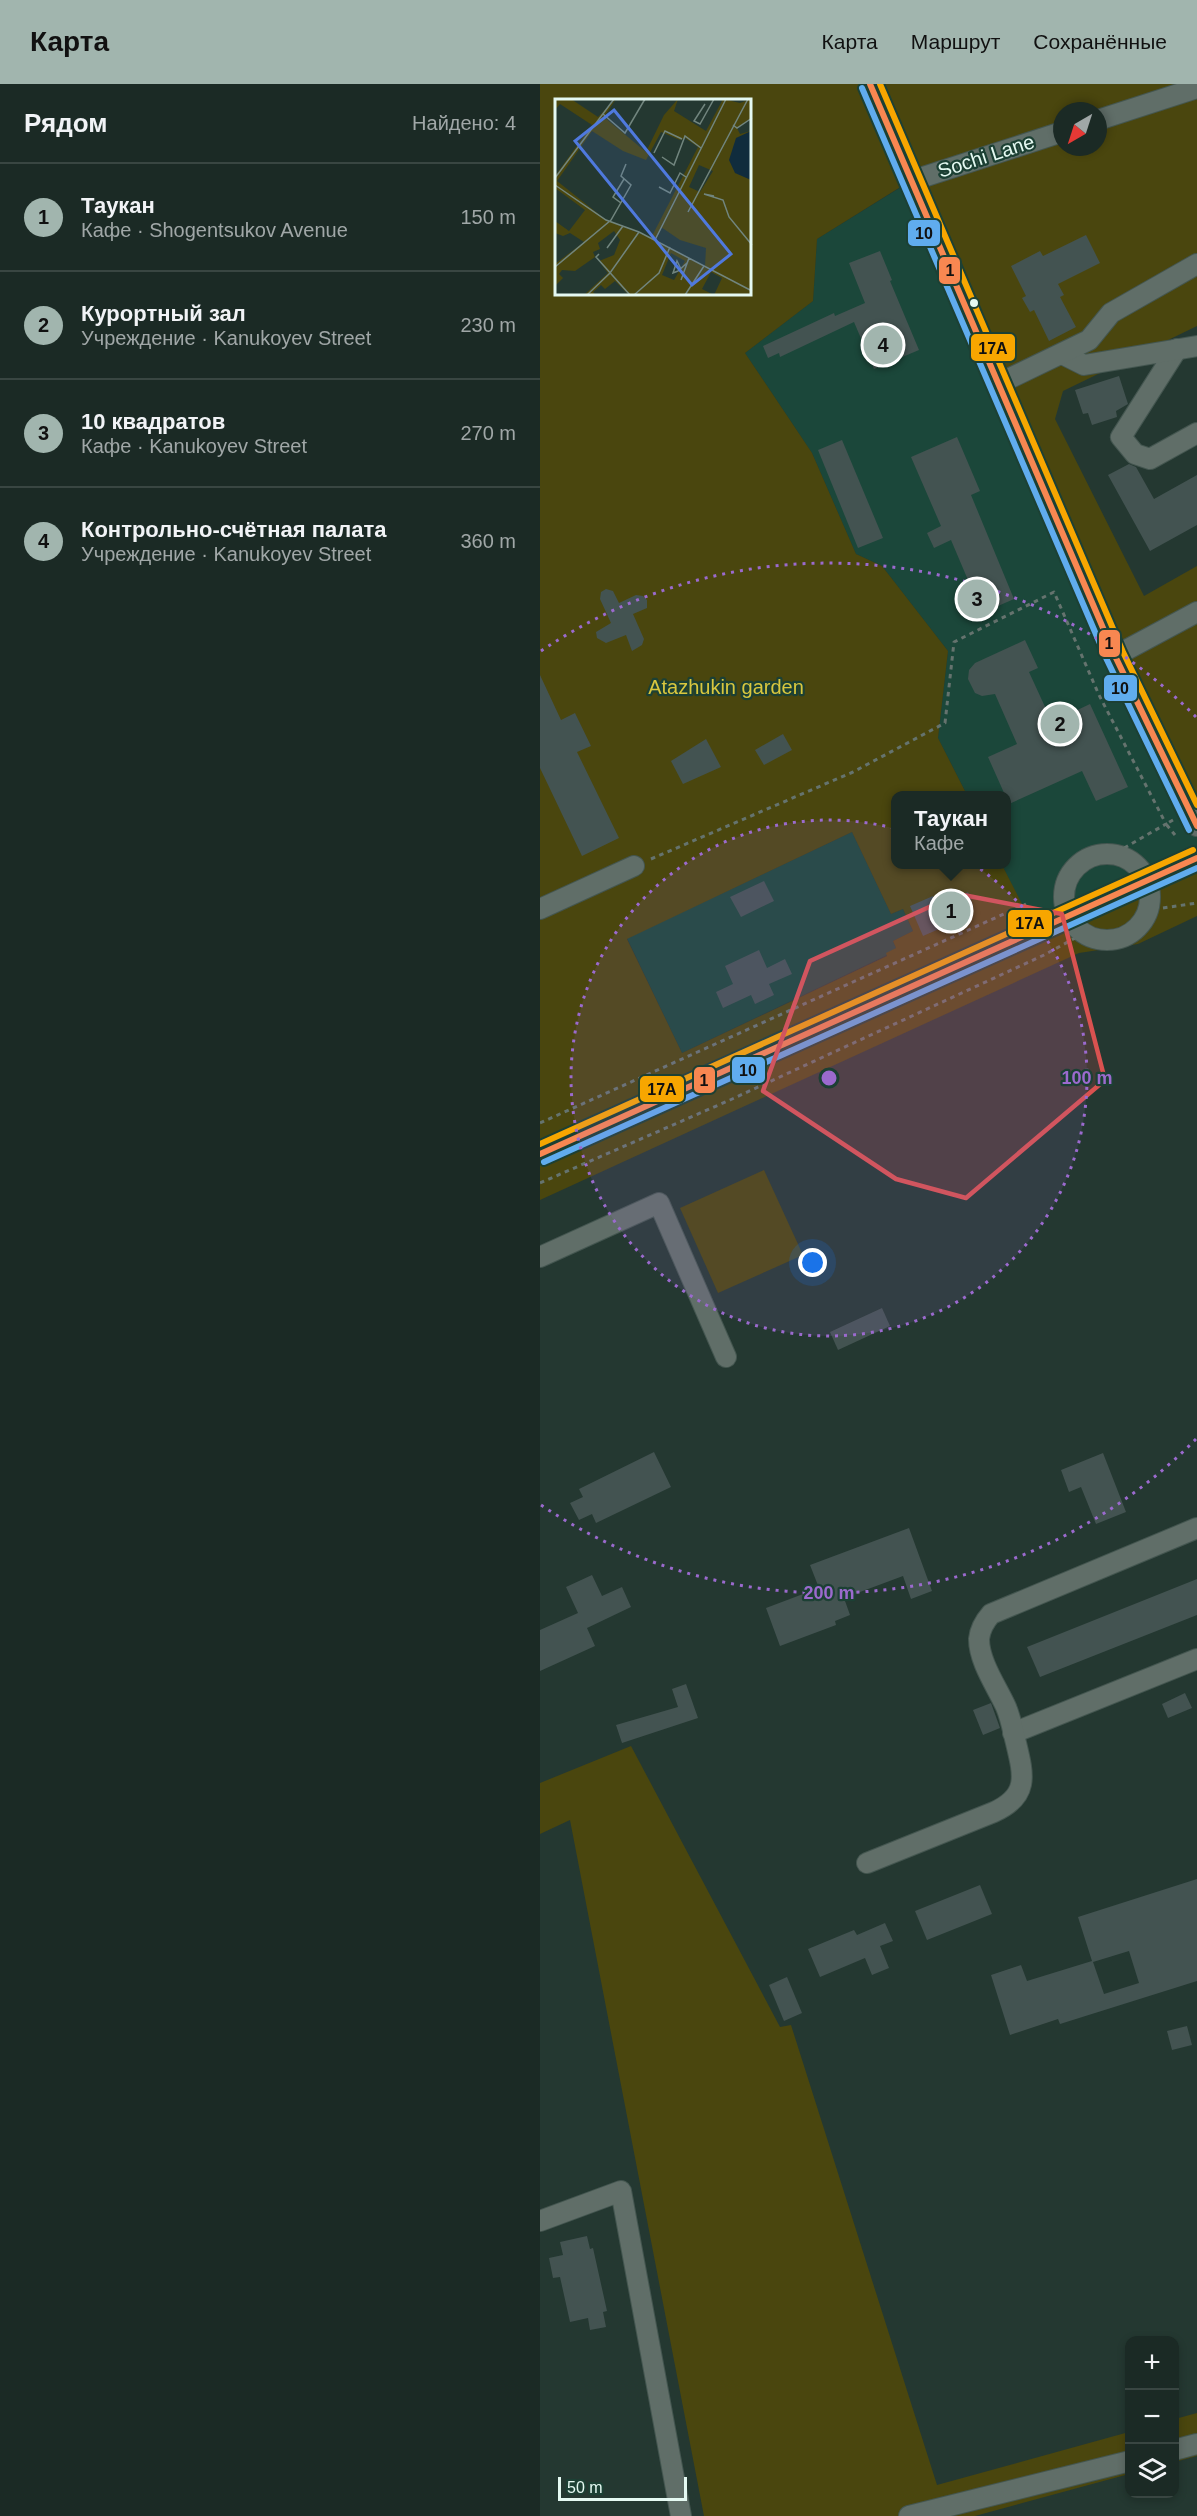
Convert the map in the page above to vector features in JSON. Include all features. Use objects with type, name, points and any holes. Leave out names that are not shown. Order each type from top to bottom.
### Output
[{"type":"street","points":[[870,84],[1115,656],[1197,826]]},
{"type":"street","points":[[1107,117],[1197,88]]},
{"type":"street","name":"Sochi Lane","points":[[911,181],[1053,135]]},
{"type":"street","points":[[1000,383],[1089,340],[1111,313],[1197,264]]},
{"type":"street","points":[[1062,354],[1084,365],[1197,346]]},
{"type":"street","points":[[1177,350],[1121,437],[1135,454],[1150,459],[1197,433]]},
{"type":"street","points":[[1115,656],[1197,612]]},
{"type":"street","points":[[1097,855],[1120,856],[1140,868],[1148,881],[1151,897],[1148,914],[1139,927],[1125,937],[1109,941],[1093,938],[1078,930],[1068,917],[1064,902],[1065,886],[1072,872],[1083,861],[1097,855]]},
{"type":"street","points":[[540,1154],[1197,858]]},
{"type":"street","points":[[540,909],[634,866]]},
{"type":"street","points":[[540,1257],[659,1203],[726,1357]]},
{"type":"street","points":[[867,1863],[1007,1806],[1021,1790],[1023,1779],[1007,1708],[987,1666],[979,1641],[985,1620],[1000,1609],[1197,1528]]},
{"type":"street","points":[[1013,1733],[1197,1659]]},
{"type":"street","points":[[540,2221],[621,2191],[681,2516]]},
{"type":"street","points":[[1179,2449],[1197,2444]]},
{"type":"street","points":[[909,2516],[952,2511],[1125,2462]]},
{"type":"path","points":[[634,866],[853,772],[945,723],[954,642],[1054,592],[1099,695],[1166,824],[1175,835]]},
{"type":"path","points":[[1124,848],[1173,820]]},
{"type":"path","points":[[1163,908],[1197,903]]},
{"type":"path","points":[[540,1123],[1026,904]]},
{"type":"path","points":[[540,1183],[1044,956],[1077,937]]},
{"type":"highlighted area","points":[[958,894],[1062,914],[1105,1080],[966,1198],[896,1179],[763,1091],[810,961]]},
{"type":"shaded area","points":[[911,181],[1197,826],[1197,858],[1035,931],[1004,869],[1011,869],[1011,791],[965,791],[938,738],[948,651],[882,566],[856,554],[812,453],[745,353],[813,301],[817,239]]},
{"type":"shaded area","points":[[852,832],[891,914],[903,909],[913,931],[893,941],[896,948],[887,955],[682,1053],[627,938]]},
{"type":"green space","name":"Atazhukin garden","points":[[540,84],[1197,84],[1197,326],[1063,391],[1055,419],[1144,596],[1197,566],[1197,826],[910,181],[817,239],[813,301],[745,353],[812,453],[856,554],[882,566],[948,651],[938,738],[965,791],[891,791],[891,869],[1004,869],[1036,931],[1197,858],[1197,916],[1138,944],[1079,953],[540,1200]],"holes":[[[852,832],[891,914],[903,909],[913,931],[893,941],[896,948],[886,953],[887,956],[682,1053],[627,939]]]},
{"type":"green space","points":[[764,1170],[803,1255],[718,1293],[680,1208]]},
{"type":"green space","points":[[631,1746],[780,2027],[791,2025],[937,2485],[1125,2433],[1125,2475],[975,2516],[704,2516],[570,1820],[540,1834],[540,1783]]},
{"type":"green space","points":[[1197,2413],[1197,2456],[1179,2461],[1179,2444],[1179,2418]]},
{"type":"building","points":[[1086,235],[1100,263],[1058,284],[1064,295],[1060,297],[1076,327],[1049,341],[1034,310],[1030,312],[1022,298],[1026,296],[1011,266],[1040,251],[1043,256]]},
{"type":"building","points":[[880,251],[919,350],[874,369],[854,322],[780,357],[779,353],[768,358],[763,346],[834,313],[835,316],[865,303],[849,263]]},
{"type":"building","points":[[1119,376],[1128,404],[1116,411],[1117,417],[1092,425],[1088,413],[1083,414],[1075,390]]},
{"type":"building","points":[[957,437],[980,491],[971,495],[1014,599],[982,613],[951,540],[934,548],[927,533],[941,526],[911,457]]},
{"type":"building","points":[[842,440],[883,538],[858,548],[818,450]]},
{"type":"building","points":[[1129,464],[1136,467],[1154,499],[1197,475],[1197,525],[1150,551],[1108,475]]},
{"type":"building","points":[[606,589],[613,591],[619,603],[636,595],[643,596],[647,600],[647,608],[633,614],[644,639],[642,645],[632,651],[626,635],[606,643],[597,638],[596,632],[611,623],[600,599],[601,592]]},
{"type":"building","points":[[1025,640],[1038,668],[1029,672],[1052,722],[1090,704],[1128,787],[1096,801],[1082,771],[1011,803],[1011,791],[1003,791],[988,757],[1017,744],[995,694],[982,696],[975,693],[968,679],[969,670],[975,663]]},
{"type":"building","points":[[540,675],[561,720],[575,713],[591,746],[577,752],[619,838],[582,856],[540,768]]},
{"type":"building","points":[[783,734],[792,750],[764,765],[755,750]]},
{"type":"building","points":[[706,739],[721,767],[683,784],[671,761]]},
{"type":"building","points":[[764,881],[774,901],[741,917],[730,897]]},
{"type":"building","points":[[968,892],[973,905],[942,919],[946,926],[923,936],[910,906],[933,896],[937,906]]},
{"type":"building","points":[[759,950],[767,968],[785,959],[792,974],[769,984],[774,995],[755,1004],[751,995],[723,1008],[716,992],[733,984],[725,966]]},
{"type":"building","points":[[882,1308],[890,1326],[838,1350],[830,1332]]},
{"type":"building","points":[[654,1452],[671,1487],[596,1523],[592,1514],[579,1520],[570,1503],[583,1497],[579,1489]]},
{"type":"building","points":[[1103,1453],[1126,1512],[1096,1524],[1081,1487],[1069,1492],[1061,1470]]},
{"type":"building","points":[[909,1528],[932,1591],[911,1599],[903,1576],[844,1598],[850,1615],[835,1621],[836,1625],[780,1646],[766,1608],[819,1588],[810,1565]]},
{"type":"building","points":[[592,1575],[602,1596],[622,1587],[631,1607],[587,1628],[595,1646],[540,1671],[540,1630],[578,1613],[566,1587]]},
{"type":"building","points":[[1197,1579],[1197,1615],[1040,1677],[1027,1647]]},
{"type":"building","points":[[686,1684],[698,1718],[622,1743],[616,1725],[678,1707],[672,1689]]},
{"type":"building","points":[[1185,1693],[1192,1708],[1168,1718],[1162,1704]]},
{"type":"building","points":[[991,1703],[1000,1728],[983,1735],[973,1710]]},
{"type":"building","points":[[1197,1879],[1197,1981],[1060,2024],[1058,2019],[1010,2035],[991,1975],[1021,1965],[1027,1981],[1092,1961],[1078,1917]],"holes":[[[1129,1951],[1139,1983],[1104,1994],[1093,1962]]]},
{"type":"building","points":[[980,1885],[992,1914],[927,1940],[915,1911]]},
{"type":"building","points":[[885,1923],[893,1941],[880,1946],[889,1968],[872,1975],[865,1958],[820,1977],[808,1949],[854,1930],[857,1935]]},
{"type":"building","points":[[787,1977],[802,2013],[784,2021],[769,1985]]},
{"type":"building","points":[[1187,2026],[1192,2045],[1172,2050],[1167,2031]]},
{"type":"building","points":[[587,2236],[590,2249],[593,2248],[607,2311],[603,2312],[606,2327],[590,2330],[588,2318],[570,2322],[560,2277],[553,2278],[549,2258],[563,2255],[560,2242]]},
{"type":"transit line","name":"1","points":[[870,84],[1115,656],[1197,826]]},
{"type":"transit line","name":"17А","points":[[880,84],[1123,652],[1197,805]]},
{"type":"transit line","name":"10","points":[[862,88],[1107,660],[1189,830]]},
{"type":"transit line","name":"17А","points":[[540,1144],[1193,850]]},
{"type":"transit line","name":"1","points":[[540,1154],[1197,858]]},
{"type":"transit line","name":"10","points":[[544,1162],[1197,868]]},
{"type":"place","name":"Контрольно-счётная палата","points":[[883,345]]},
{"type":"place","name":"10 квадратов","points":[[977,599]]},
{"type":"place","name":"Курортный зал","points":[[1060,724]]},
{"type":"place","name":"Таукан","points":[[951,911]]}]
